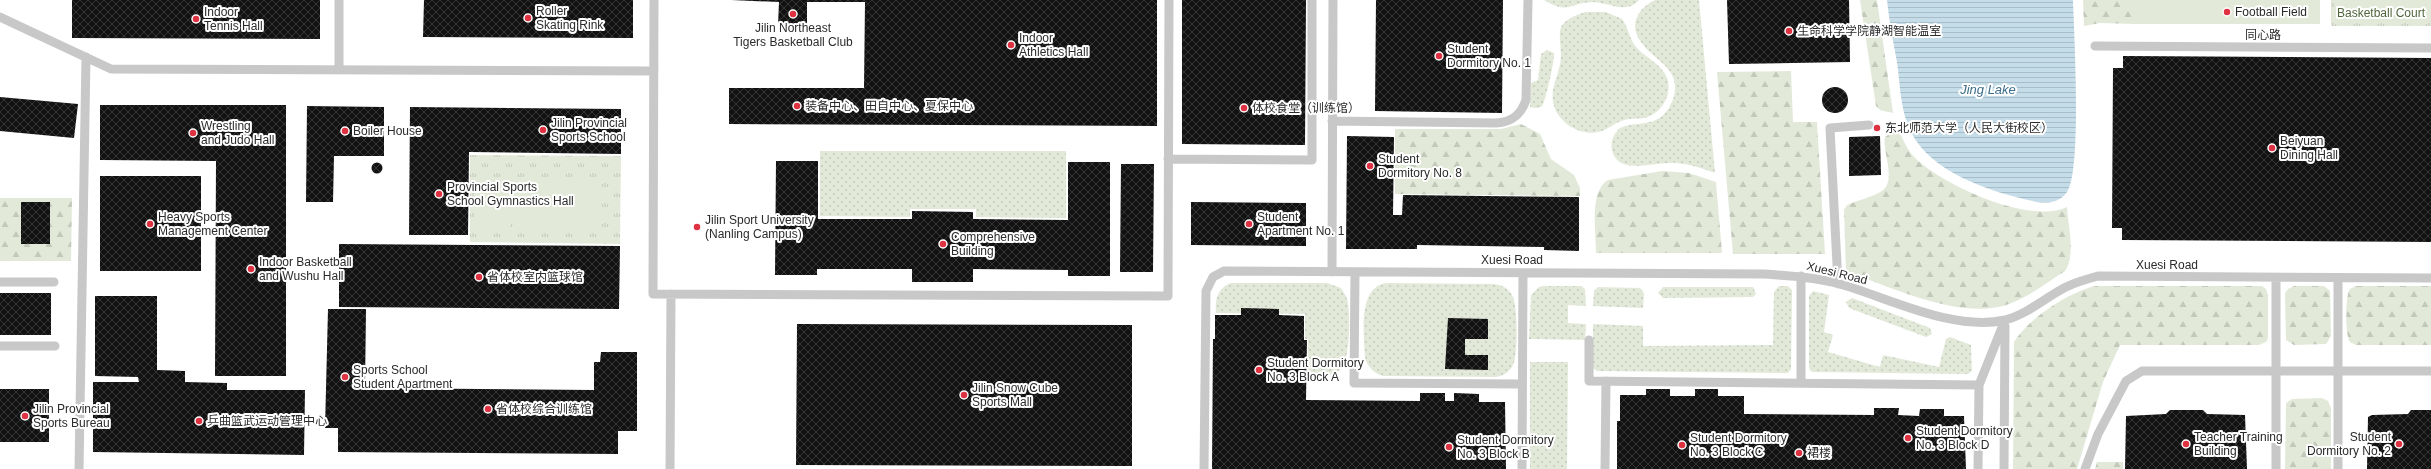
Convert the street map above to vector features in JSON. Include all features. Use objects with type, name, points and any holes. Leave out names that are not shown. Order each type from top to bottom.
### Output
[{"type":"lane","points":[[339,0],[339,70]]},
{"type":"lane","points":[[654,0],[653,294],[1168,296],[1169,0]]},
{"type":"lane","points":[[1168,159],[1312,160],[1312,0]]},
{"type":"lane","points":[[1332,272],[1333,0]]},
{"type":"lane","points":[[1332,121],[1496,123],[1512,119],[1519,114],[1526,100],[1528,0]]},
{"type":"lane","points":[[0,17],[111,69],[654,71]]},
{"type":"lane","name":"同心路","points":[[2095,46],[2431,48]]},
{"type":"lane","points":[[79,469],[86,57]]},
{"type":"lane","points":[[1838,284],[1830,128],[1869,125]]},
{"type":"lane","name":"Xuesi Road","points":[[1204,469],[1206,291],[1213,277],[1224,271],[1764,274],[1800,276],[1838,284],[1939,317],[1963,322],[2005,320],[2024,312],[2066,287],[2098,276],[2431,278]]},
{"type":"lane","points":[[1355,272],[1354,383],[1522,384]]},
{"type":"lane","points":[[1522,469],[1524,272]]},
{"type":"lane","points":[[1800,276],[1801,383]]},
{"type":"lane","points":[[2276,278],[2276,469]]},
{"type":"lane","points":[[2338,278],[2338,469]]},
{"type":"lane","points":[[0,282],[54,282]]},
{"type":"lane","points":[[670,469],[671,294]]},
{"type":"lane","points":[[1978,469],[1979,385],[2005,320]]},
{"type":"lane","points":[[2004,469],[2005,320]]},
{"type":"lane","points":[[1589,340],[1589,381],[1979,385]]},
{"type":"lane","points":[[0,346],[55,346]]},
{"type":"lane","points":[[2085,469],[2098,434],[2126,381],[2132,375],[2142,371],[2431,371]]},
{"type":"lane","points":[[1605,469],[1606,381]]},
{"type":"green space","points":[[1544,0],[1639,0],[1628,7],[1617,7],[1592,2],[1568,7],[1558,7]]},
{"type":"green space","points":[[1655,0],[1699,0],[1715,173],[1696,166],[1676,163],[1639,166],[1630,165],[1622,163],[1616,158],[1612,150],[1613,138],[1620,128],[1656,120],[1667,110],[1674,96],[1674,78],[1665,66],[1646,49],[1637,36],[1635,29],[1635,23],[1640,12],[1649,3]]},
{"type":"green space","points":[[1860,0],[1877,0],[1893,113],[1880,110],[1876,106]]},
{"type":"green space","points":[[2083,0],[2134,0],[2134,24],[2100,23],[2084,26]]},
{"type":"green space","name":"Football Field","points":[[2134,0],[2320,0],[2320,24],[2134,24]]},
{"type":"green space","name":"Basketball Court","points":[[2331,0],[2431,0],[2431,26],[2331,26]]},
{"type":"green space","points":[[2335,0],[2422,0],[2422,15],[2335,15]]},
{"type":"green space","points":[[2426,0],[2431,0],[2431,15],[2426,15]]},
{"type":"green space","points":[[1585,12],[1606,12],[1622,19],[1634,45],[1659,66],[1666,75],[1669,87],[1664,104],[1651,116],[1621,121],[1605,130],[1589,133],[1582,132],[1564,122],[1556,111],[1553,103],[1553,90],[1560,63],[1561,28],[1568,20]]},
{"type":"green space","points":[[1547,50],[1554,53],[1554,57],[1545,98],[1542,106],[1536,108],[1530,107],[1531,83],[1538,80],[1541,54]]},
{"type":"green space","points":[[1791,71],[1793,122],[1817,122],[1825,254],[1733,254],[1717,72]]},
{"type":"green space","points":[[1521,124],[1540,134],[1551,159],[1574,175],[1580,188],[1580,196],[1395,194],[1395,129],[1501,129]]},
{"type":"green space","points":[[1898,129],[1907,148],[1915,158],[1945,180],[1965,190],[2010,207],[2031,211],[2051,211],[2067,207],[2071,249],[2065,271],[2030,294],[2012,303],[1992,308],[1974,309],[1956,307],[1918,298],[1846,272],[1844,210],[1847,205],[1870,197],[1882,191],[1886,186],[1889,173],[1885,137]]},
{"type":"green space","points":[[820,151],[1066,151],[1066,218],[976,217],[976,209],[910,209],[910,217],[820,216]]},
{"type":"green space","points":[[470,155],[621,156],[620,244],[470,242]]},
{"type":"green space","points":[[1662,171],[1689,173],[1716,182],[1722,253],[1596,253],[1595,213],[1598,193],[1602,185],[1608,180]]},
{"type":"green space","points":[[474,182],[511,182],[510,228],[474,228]]},
{"type":"green space","points":[[514,182],[601,183],[600,229],[513,228]]},
{"type":"green space","points":[[0,198],[72,198],[71,261],[0,261]]},
{"type":"green space","points":[[1231,283],[1327,283],[1341,288],[1346,296],[1348,305],[1349,336],[1346,356],[1341,369],[1330,375],[1308,375],[1308,339],[1305,339],[1305,314],[1216,313],[1216,304],[1220,291],[1226,285]]},
{"type":"green space","points":[[1387,283],[1494,284],[1500,285],[1509,290],[1514,300],[1516,318],[1516,351],[1512,367],[1504,374],[1496,377],[1383,376],[1376,373],[1369,367],[1365,358],[1364,313],[1371,293],[1377,286]]},
{"type":"green space","points":[[1581,286],[1585,289],[1586,306],[1568,305],[1568,323],[1586,324],[1585,340],[1529,339],[1531,295],[1539,287]]},
{"type":"green space","points":[[1779,286],[1788,286],[1792,290],[1791,369],[1788,373],[1597,371],[1593,368],[1593,324],[1643,326],[1643,346],[1773,345],[1774,292]]},
{"type":"green space","points":[[2096,286],[2262,286],[2266,289],[2268,295],[2268,338],[2266,342],[2259,345],[2120,345],[2103,382],[2077,469],[2013,469],[2014,342],[2029,324],[2050,307],[2074,294]]},
{"type":"green space","points":[[2294,286],[2324,286],[2330,291],[2331,336],[2326,344],[2294,345],[2286,340],[2285,293],[2288,289]]},
{"type":"green space","points":[[2356,286],[2431,286],[2431,345],[2356,345],[2350,342],[2346,324],[2346,307],[2348,293],[2350,289]]},
{"type":"green space","points":[[1598,287],[1640,288],[1644,293],[1643,308],[1593,306],[1594,291]]},
{"type":"green space","points":[[1663,287],[1753,287],[1756,294],[1753,297],[1663,298],[1658,293]]},
{"type":"green space","points":[[1813,291],[1829,295],[1824,332],[1833,335],[1828,352],[1880,367],[1883,355],[1939,367],[1946,339],[1950,337],[1971,345],[1972,371],[1968,374],[1812,372],[1809,368],[1809,296]]},
{"type":"green space","points":[[1852,298],[1930,328],[1932,334],[1926,337],[1849,308],[1846,302]]},
{"type":"green space","points":[[1530,362],[1568,362],[1567,469],[1530,469]]},
{"type":"green space","points":[[2322,398],[2328,401],[2331,408],[2331,469],[2285,469],[2286,403],[2292,399]]},
{"type":"green space","points":[[2097,462],[2123,462],[2123,469],[2095,469]]},
{"type":"water","name":"Jing Lake","points":[[1887,0],[2073,0],[2076,130],[2072,179],[2067,192],[2062,197],[2052,202],[2039,202],[2004,194],[1970,182],[1954,174],[1926,153],[1915,140],[1903,110]]},
{"type":"building","name":"Indoor Tennis Hall","points":[[72,0],[320,0],[320,39],[72,38]]},
{"type":"building","name":"Roller Skating Rink","points":[[424,0],[633,0],[633,38],[423,37]]},
{"type":"building","name":"Indoor Athletics Hall","points":[[731,0],[1157,0],[1157,126],[729,124],[729,88],[864,88],[865,2],[807,2],[807,25],[778,25],[779,2]]},
{"type":"building","name":"体校食堂（训练馆）","points":[[1182,0],[1306,0],[1305,145],[1182,144]]},
{"type":"building","name":"Student Dormitory No. 1","points":[[1376,0],[1503,0],[1502,113],[1375,111]]},
{"type":"building","name":"生命科学学院静湖智能温室","points":[[1727,0],[1849,0],[1850,62],[1729,64]]},
{"type":"building","name":"Beiyuan Dining Hall","points":[[2123,56],[2431,58],[2431,242],[2122,240],[2122,228],[2112,228],[2113,68],[2123,68]]},
{"type":"building","points":[[1835,87],[1844,91],[1848,100],[1844,109],[1835,113],[1826,109],[1822,100],[1826,91]]},
{"type":"building","points":[[0,97],[78,104],[74,138],[0,131]]},
{"type":"building","points":[[100,105],[286,105],[286,376],[215,376],[216,161],[100,160]]},
{"type":"building","name":"Boiler House","points":[[307,106],[384,107],[384,156],[334,156],[333,202],[306,202]]},
{"type":"building","points":[[410,107],[621,109],[621,154],[469,152],[468,235],[409,235]]},
{"type":"building","name":"Student Dormitory No. 8","points":[[1347,136],[1394,137],[1393,215],[1402,215],[1403,195],[1579,197],[1579,251],[1544,250],[1544,247],[1417,245],[1417,249],[1346,249]]},
{"type":"building","points":[[1880,136],[1881,175],[1849,176],[1849,137]]},
{"type":"building","name":"Comprehensive Building","points":[[776,161],[818,161],[818,219],[912,219],[912,211],[973,212],[973,219],[1068,220],[1068,162],[1110,162],[1110,276],[1068,276],[1068,270],[973,269],[973,282],[912,282],[912,269],[817,269],[817,275],[775,275]]},
{"type":"building","points":[[375,163],[379,163],[381,164],[381,172],[375,173],[372,170],[372,166]]},
{"type":"building","points":[[1121,164],[1154,164],[1153,272],[1120,272]]},
{"type":"building","name":"Heavy Sports Management Center","points":[[100,176],[201,176],[201,271],[100,271]]},
{"type":"building","points":[[21,202],[50,202],[50,244],[21,244]]},
{"type":"building","name":"Student Apartment No. 1","points":[[1191,202],[1306,203],[1306,246],[1191,245]]},
{"type":"building","name":"省体校室内篮球馆","points":[[339,244],[620,246],[619,309],[339,307]]},
{"type":"building","points":[[0,293],[51,293],[51,335],[0,335]]},
{"type":"building","name":"乒曲篮武运动管理中心","points":[[95,296],[157,296],[157,370],[185,371],[185,382],[227,383],[227,390],[305,390],[304,455],[93,452],[93,382],[139,382],[138,377],[95,376]]},
{"type":"building","points":[[1241,308],[1279,309],[1279,315],[1304,316],[1304,340],[1307,340],[1306,400],[1420,401],[1420,393],[1445,393],[1445,401],[1454,401],[1454,393],[1479,394],[1479,402],[1505,402],[1506,469],[1212,469],[1213,339],[1215,339],[1215,315],[1241,315]]},
{"type":"building","name":"省体校综合训练馆","points":[[328,309],[366,309],[365,388],[594,390],[594,362],[600,362],[601,352],[637,352],[637,431],[618,431],[618,454],[338,452],[338,428],[325,428]]},
{"type":"building","points":[[1448,318],[1488,319],[1488,339],[1465,339],[1465,355],[1488,355],[1488,370],[1445,369]]},
{"type":"building","name":"Jilin Snow Cube Sports Mall","points":[[797,324],[1132,325],[1132,466],[796,465]]},
{"type":"building","name":"Jilin Provincial Sports Bureau","points":[[0,389],[49,389],[49,442],[0,442]]},
{"type":"building","points":[[1646,389],[1670,389],[1670,396],[1695,396],[1695,389],[1718,389],[1718,396],[1744,396],[1744,414],[1874,415],[1874,408],[1899,408],[1898,415],[1919,416],[1920,409],[1944,409],[1944,416],[1964,416],[1966,469],[1617,469],[1617,421],[1620,421],[1620,395],[1646,395]]},
{"type":"building","name":"Teacher Training Building","points":[[2170,410],[2203,410],[2207,414],[2245,415],[2247,469],[2125,469],[2126,416],[2166,414]]},
{"type":"building","name":"Student Dormitory No. 2","points":[[2411,410],[2431,410],[2431,469],[2367,469],[2368,417],[2372,415],[2408,414]]},
{"type":"place","name":"Football Field","points":[[2227,12]]},
{"type":"place","name":"Jilin Northeast Tigers Basketball Club","points":[[793,14]]},
{"type":"place","name":"Roller Skating Rink","points":[[528,18]]},
{"type":"place","name":"Indoor Tennis Hall","points":[[196,19]]},
{"type":"place","name":"生命科学学院静湖智能温室","points":[[1789,31]]},
{"type":"place","name":"Indoor Athletics Hall","points":[[1011,45]]},
{"type":"place","name":"Student Dormitory No. 1","points":[[1439,56]]},
{"type":"place","name":"装备中心、田自中心、夏保中心","points":[[797,106]]},
{"type":"place","name":"体校食堂（训练馆）","points":[[1244,108]]},
{"type":"place","name":"东北师范大学（人民大街校区）","points":[[1877,128]]},
{"type":"place","name":"Jilin Provincial Sports School","points":[[543,130]]},
{"type":"place","name":"Boiler House","points":[[345,131]]},
{"type":"place","name":"Wrestling and Judo Hall","points":[[193,133]]},
{"type":"place","name":"Beiyuan Dining Hall","points":[[2272,148]]},
{"type":"place","name":"Student Dormitory No. 8","points":[[1370,166]]},
{"type":"place","name":"Provincial Sports School Gymnastics Hall","points":[[439,194]]},
{"type":"place","name":"Heavy Sports Management Center","points":[[150,224]]},
{"type":"place","name":"Student Apartment No. 1","points":[[1249,224]]},
{"type":"place","name":"Jilin Sport University (Nanling Campus)","points":[[697,227]]},
{"type":"place","name":"Comprehensive Building","points":[[943,244]]},
{"type":"place","name":"Indoor Basketball and Wushu Hall","points":[[251,269]]},
{"type":"place","name":"省体校室内篮球馆","points":[[479,277]]},
{"type":"place","name":"Student Dormitory No. 3 Block A","points":[[1259,370]]},
{"type":"place","name":"Sports School Student Apartment","points":[[345,377]]},
{"type":"place","name":"Jilin Snow Cube Sports Mall","points":[[964,395]]},
{"type":"place","name":"省体校综合训练馆","points":[[488,409]]},
{"type":"place","name":"Jilin Provincial Sports Bureau","points":[[25,416]]},
{"type":"place","name":"乒曲篮武运动管理中心","points":[[199,421]]},
{"type":"place","name":"Student Dormitory No. 3 Block D","points":[[1908,438]]},
{"type":"place","name":"Teacher Training Building","points":[[2186,444]]},
{"type":"place","name":"Student Dormitory No. 2","points":[[2399,444]]},
{"type":"place","name":"Student Dormitory No. 3 Block C","points":[[1682,445]]},
{"type":"place","name":"Student Dormitory No. 3 Block B","points":[[1449,447]]},
{"type":"place","name":"裙楼","points":[[1799,453]]}]
